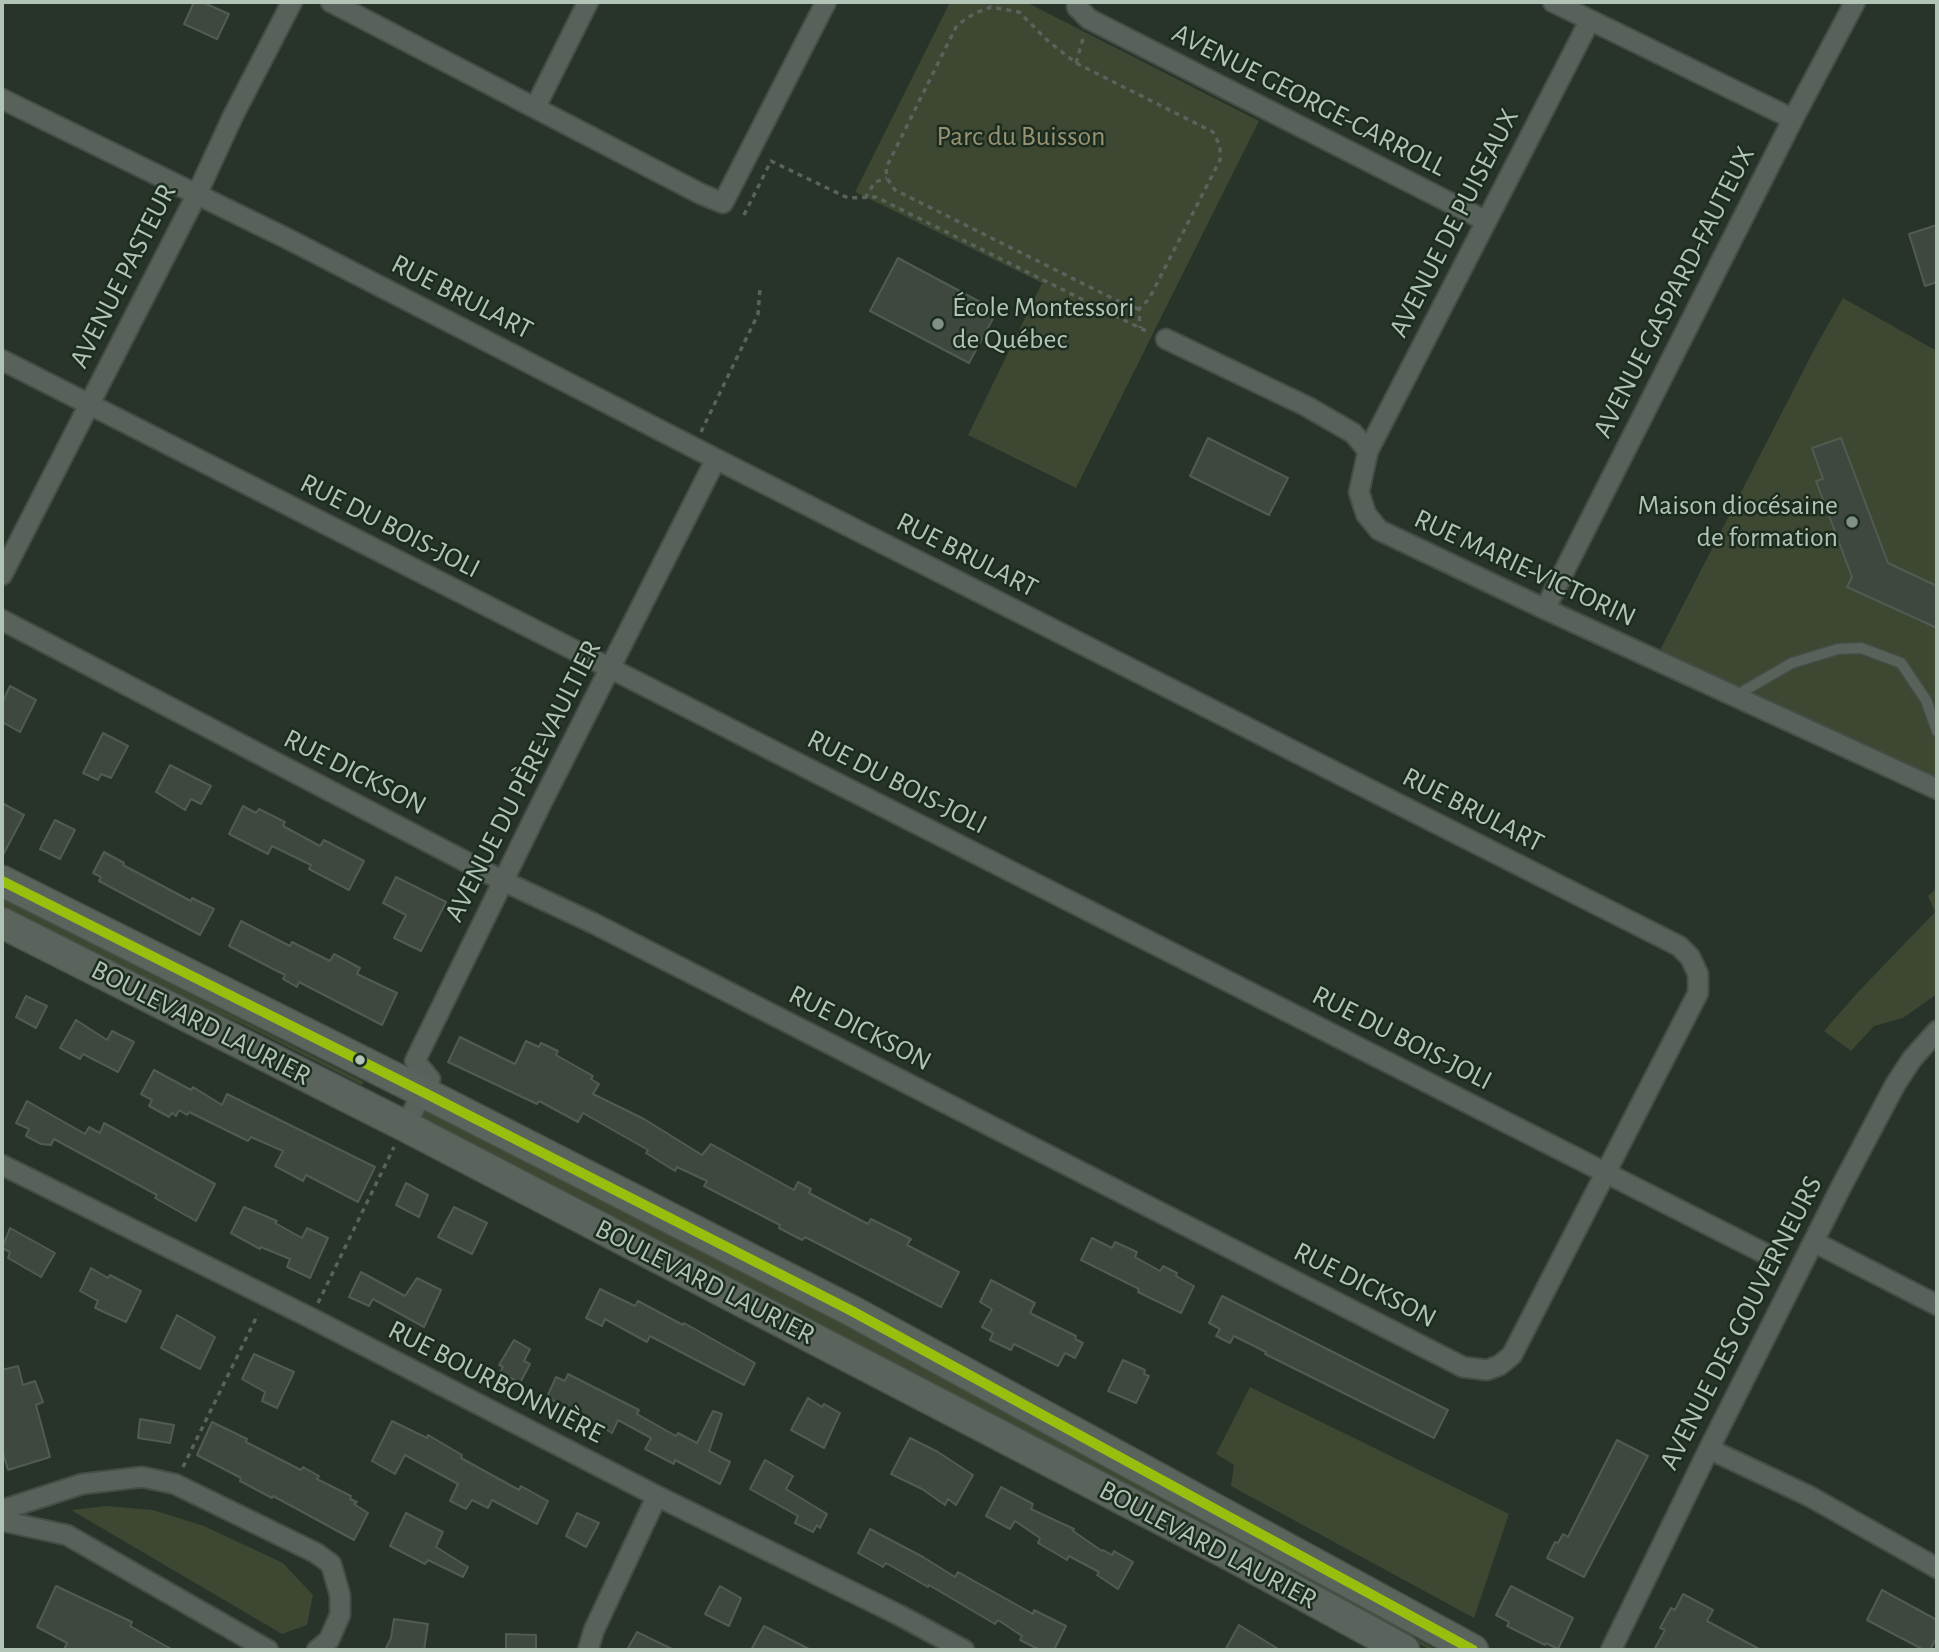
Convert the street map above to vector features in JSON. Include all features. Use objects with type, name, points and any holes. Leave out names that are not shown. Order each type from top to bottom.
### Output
[{"type":"main road","name":"BOULEVARD LAURIER","points":[[2,881],[850,1310],[1473,1650]]},
{"type":"main road","name":"BOULEVARD LAURIER","points":[[2,923],[405,1126],[1217,1548],[1399,1648]]},
{"type":"street","name":"AVENUE PASTEUR","points":[[2,575],[292,2]]},
{"type":"street","points":[[331,2],[536,106],[689,188],[723,203],[827,2]]},
{"type":"street","points":[[536,106],[588,2]]},
{"type":"street","name":"AVENUE GEORGE-CARROLL","points":[[1077,2],[1077,6],[1089,19],[1486,221]]},
{"type":"street","points":[[1553,2],[1793,119]]},
{"type":"street","name":"AVENUE GASPARD-FAUTEUX","points":[[1545,610],[1855,2]]},
{"type":"street","name":"AVENUE DE PUISEAUX","points":[[1368,451],[1590,20]]},
{"type":"street","name":"RUE BRULART","points":[[2,99],[197,194],[1679,946],[1690,957],[1698,974],[1698,993],[1606,1173]]},
{"type":"street","points":[[1166,339],[1306,406],[1353,433],[1368,451]]},
{"type":"street","name":"RUE DU BOIS-JOLI","points":[[2,360],[1766,1254]]},
{"type":"street","name":"RUE MARIE-VICTORIN","points":[[1368,451],[1359,492],[1366,514],[1379,530],[1545,610],[1937,789]]},
{"type":"street","name":"AVENUE DU PÈRE-VAULTIER","points":[[423,1092],[430,1079],[415,1061],[716,459]]},
{"type":"street","name":"RUE DICKSON","points":[[2,620],[503,881],[593,923],[1463,1367],[1487,1370],[1500,1365],[1512,1355],[1606,1173]]},
{"type":"street","name":"AVENUE DES GOUVERNEURS","points":[[1611,1650],[1709,1449],[1895,1085],[1935,1037]]},
{"type":"street","points":[[405,1126],[423,1092]]},
{"type":"street","name":"RUE BOURBONNIÈRE","points":[[2,1165],[311,1318],[964,1650]]},
{"type":"street","points":[[1814,1242],[1937,1305]]},
{"type":"street","points":[[1709,1449],[1810,1496],[1937,1568]]},
{"type":"street","points":[[2,1510],[82,1483],[142,1477],[175,1484],[316,1553],[331,1564],[340,1595],[340,1615],[329,1640],[317,1650]]},
{"type":"street","points":[[588,1650],[594,1630],[657,1496]]},
{"type":"street","points":[[2,1521],[67,1535],[268,1650]]},
{"type":"lane","points":[[1735,696],[1792,663],[1838,649],[1861,648],[1901,663],[1926,700],[1937,731]]},
{"type":"path","points":[[1139,309],[1126,305],[895,190],[887,178],[886,168],[957,25],[975,13],[991,7],[1019,12],[1048,41],[1076,63],[1213,132],[1220,146],[1220,160],[1149,299],[1139,309],[1140,328]]},
{"type":"path","points":[[1076,63],[1089,19]]},
{"type":"path","points":[[744,215],[771,161],[848,198],[876,197],[1166,339]]},
{"type":"path","points":[[865,198],[875,182],[887,178]]},
{"type":"path","points":[[694,447],[758,314],[760,288]]},
{"type":"path","points":[[311,1318],[405,1126]]},
{"type":"path","points":[[175,1484],[266,1296]]},
{"type":"green space","name":"Parc du Buisson","points":[[950,2],[1026,2],[1259,121],[1076,488],[968,435],[1042,283],[855,192]]},
{"type":"green space","points":[[1843,298],[1937,351],[1937,777],[1660,650]]},
{"type":"green space","points":[[1937,888],[1937,994],[1903,1018],[1874,1026],[1851,1051],[1824,1031],[1935,912],[1928,896]]},
{"type":"green space","points":[[2,898],[364,1082],[362,1085],[244,1025],[114,969],[2,913]]},
{"type":"green space","points":[[424,1110],[944,1375],[1437,1650],[1430,1650],[420,1119]]},
{"type":"green space","points":[[1250,1387],[1509,1514],[1474,1618],[1231,1486],[1234,1465],[1216,1454]]},
{"type":"green space","points":[[106,1506],[153,1510],[204,1526],[283,1563],[313,1595],[307,1625],[282,1634],[71,1510]]},
{"type":"building","points":[[194,2],[202,2],[229,14],[217,39],[184,24]]},
{"type":"building","points":[[1937,225],[1937,282],[1925,286],[1909,234]]},
{"type":"building","points":[[898,258],[997,311],[969,363],[870,311]]},
{"type":"building","points":[[1208,438],[1288,478],[1269,515],[1190,476]]},
{"type":"building","name":"Maison diocésaine de formation","points":[[1841,438],[1888,563],[1937,586],[1937,628],[1847,587],[1852,577],[1816,481],[1823,479],[1812,448]]},
{"type":"building","points":[[10,686],[36,700],[20,732],[2,722],[2,703]]},
{"type":"building","points":[[103,733],[128,746],[111,778],[101,774],[98,780],[83,773]]},
{"type":"building","points":[[170,765],[211,786],[201,804],[191,799],[185,810],[156,792]]},
{"type":"building","points":[[2,803],[24,815],[2,857]]},
{"type":"building","points":[[243,806],[256,813],[259,809],[285,822],[283,826],[320,846],[324,840],[364,861],[349,890],[309,869],[311,865],[272,846],[268,854],[229,834]]},
{"type":"building","points":[[55,820],[75,830],[60,859],[40,849]]},
{"type":"building","points":[[104,852],[191,901],[192,898],[214,909],[200,935],[99,881],[101,877],[93,873]]},
{"type":"building","points":[[396,877],[446,902],[421,951],[394,938],[406,915],[383,903]]},
{"type":"building","points":[[241,921],[290,946],[292,942],[330,961],[334,954],[360,968],[357,974],[397,993],[382,1025],[299,982],[297,987],[283,979],[285,975],[229,946]]},
{"type":"building","points":[[26,996],[47,1006],[36,1028],[16,1017]]},
{"type":"building","points":[[76,1020],[107,1040],[112,1031],[134,1042],[118,1072],[83,1054],[80,1059],[60,1048]]},
{"type":"building","points":[[460,1037],[515,1064],[526,1041],[539,1047],[541,1043],[558,1051],[556,1055],[593,1076],[591,1079],[599,1084],[593,1094],[644,1119],[702,1155],[711,1144],[794,1190],[798,1182],[811,1189],[809,1193],[868,1224],[871,1219],[911,1239],[907,1245],[959,1272],[941,1307],[805,1237],[802,1240],[779,1228],[780,1225],[704,1186],[707,1181],[677,1167],[675,1171],[646,1153],[648,1150],[583,1113],[578,1122],[539,1101],[537,1104],[448,1062]]},
{"type":"building","points":[[154,1070],[191,1090],[193,1087],[222,1105],[227,1094],[375,1167],[358,1202],[306,1175],[303,1181],[275,1166],[283,1151],[251,1137],[248,1141],[189,1112],[187,1115],[179,1110],[176,1116],[172,1113],[169,1117],[149,1106],[152,1100],[141,1094]]},
{"type":"building","points":[[27,1101],[85,1134],[89,1127],[100,1133],[104,1123],[215,1184],[196,1221],[155,1198],[157,1195],[54,1139],[51,1145],[41,1144],[26,1136],[29,1129],[16,1123]]},
{"type":"building","points":[[406,1183],[428,1195],[419,1217],[396,1205]]},
{"type":"building","points":[[244,1207],[277,1221],[275,1223],[302,1238],[307,1228],[328,1238],[310,1278],[287,1267],[290,1259],[261,1247],[260,1249],[231,1233]]},
{"type":"building","points":[[454,1207],[487,1223],[472,1254],[438,1237]]},
{"type":"building","points":[[10,1228],[55,1253],[41,1277],[8,1258],[10,1252],[2,1248]]},
{"type":"building","points":[[1092,1238],[1112,1248],[1115,1242],[1137,1252],[1135,1257],[1160,1271],[1163,1266],[1194,1286],[1181,1313],[1081,1260]]},
{"type":"building","points":[[91,1268],[141,1291],[126,1322],[95,1308],[98,1301],[80,1291]]},
{"type":"building","points":[[361,1272],[405,1296],[417,1278],[441,1290],[424,1327],[373,1299],[369,1306],[349,1297]]},
{"type":"building","points":[[991,1280],[1035,1303],[1030,1313],[1076,1336],[1075,1339],[1083,1343],[1075,1358],[1065,1353],[1058,1366],[1014,1344],[1011,1350],[990,1340],[993,1333],[982,1327],[992,1309],[980,1302]]},
{"type":"building","points":[[600,1289],[635,1306],[638,1301],[755,1363],[744,1385],[650,1336],[647,1342],[605,1319],[602,1326],[586,1318]]},
{"type":"building","points":[[1222,1296],[1448,1410],[1434,1438],[1234,1336],[1230,1343],[1216,1336],[1220,1329],[1209,1323]]},
{"type":"building","points":[[177,1315],[215,1337],[200,1369],[161,1348]]},
{"type":"building","points":[[514,1340],[530,1349],[524,1361],[530,1364],[520,1383],[500,1372],[503,1367],[499,1365]]},
{"type":"building","points":[[254,1354],[294,1372],[277,1408],[262,1401],[265,1392],[242,1379]]},
{"type":"building","points":[[1123,1360],[1145,1370],[1144,1374],[1149,1376],[1136,1403],[1108,1391]]},
{"type":"building","points":[[18,1366],[23,1385],[35,1381],[43,1402],[36,1405],[50,1457],[8,1470],[2,1449],[2,1370]]},
{"type":"building","points":[[568,1374],[639,1410],[637,1414],[676,1436],[678,1433],[697,1443],[713,1411],[722,1414],[709,1451],[730,1462],[720,1484],[675,1460],[674,1464],[645,1449],[651,1438],[618,1420],[612,1433],[547,1397],[556,1377],[565,1381]]},
{"type":"building","points":[[808,1398],[822,1407],[824,1404],[840,1413],[824,1448],[791,1430]]},
{"type":"building","points":[[140,1419],[174,1425],[170,1443],[138,1438]]},
{"type":"building","points":[[392,1421],[427,1438],[428,1435],[462,1455],[461,1458],[519,1490],[521,1486],[548,1501],[537,1524],[492,1500],[488,1508],[472,1500],[466,1509],[450,1501],[458,1484],[405,1455],[395,1474],[372,1461]]},
{"type":"building","points":[[212,1422],[301,1470],[303,1467],[319,1476],[317,1479],[351,1496],[350,1499],[357,1502],[354,1504],[368,1513],[354,1540],[240,1481],[241,1478],[197,1455]]},
{"type":"building","points":[[910,1438],[938,1452],[973,1475],[956,1505],[948,1499],[945,1505],[922,1489],[891,1474]]},
{"type":"building","points":[[1617,1440],[1648,1456],[1584,1577],[1547,1558],[1555,1542],[1558,1543],[1563,1534],[1568,1537]]},
{"type":"building","points":[[765,1460],[793,1476],[786,1489],[827,1514],[820,1528],[817,1525],[813,1532],[795,1523],[798,1516],[750,1489]]},
{"type":"building","points":[[1001,1487],[1033,1504],[1031,1509],[1074,1529],[1073,1531],[1102,1551],[1112,1555],[1114,1551],[1133,1562],[1118,1589],[1097,1575],[1099,1572],[1069,1556],[1067,1560],[1038,1543],[1040,1538],[1015,1521],[1010,1529],[986,1516]]},
{"type":"building","points":[[406,1513],[443,1532],[436,1547],[468,1567],[463,1577],[428,1560],[425,1564],[390,1546]]},
{"type":"building","points":[[577,1513],[599,1523],[586,1547],[566,1536]]},
{"type":"building","points":[[870,1529],[955,1577],[958,1572],[1033,1614],[1034,1610],[1066,1626],[1054,1650],[1040,1650],[1020,1640],[1022,1636],[998,1620],[995,1624],[929,1585],[928,1587],[886,1563],[883,1567],[858,1553]]},
{"type":"building","points":[[56,1586],[132,1622],[130,1626],[173,1650],[64,1650],[67,1643],[37,1627]]},
{"type":"building","points":[[720,1586],[741,1598],[729,1626],[705,1614]]},
{"type":"building","points":[[1511,1586],[1573,1618],[1558,1649],[1507,1626],[1509,1622],[1496,1615]]},
{"type":"building","points":[[1882,1590],[1937,1620],[1937,1637],[1930,1650],[1924,1650],[1867,1620]]},
{"type":"building","points":[[1683,1594],[1713,1610],[1707,1621],[1761,1650],[1654,1650],[1665,1630],[1660,1628],[1671,1608],[1675,1610]]},
{"type":"building","points":[[394,1619],[428,1624],[424,1650],[385,1650],[391,1638]]},
{"type":"building","points":[[1239,1625],[1280,1650],[1225,1650]]},
{"type":"building","points":[[764,1626],[811,1650],[751,1650]]},
{"type":"building","points":[[637,1632],[674,1650],[627,1650]]},
{"type":"building","points":[[506,1634],[536,1635],[536,1650],[506,1650]]},
{"type":"transit line","points":[[2,881],[850,1310],[1473,1650]]},
{"type":"place","name":"École Montessori de Québec","points":[[938,324]]},
{"type":"place","name":"Maison diocésaine de formation","points":[[1852,522]]}]
